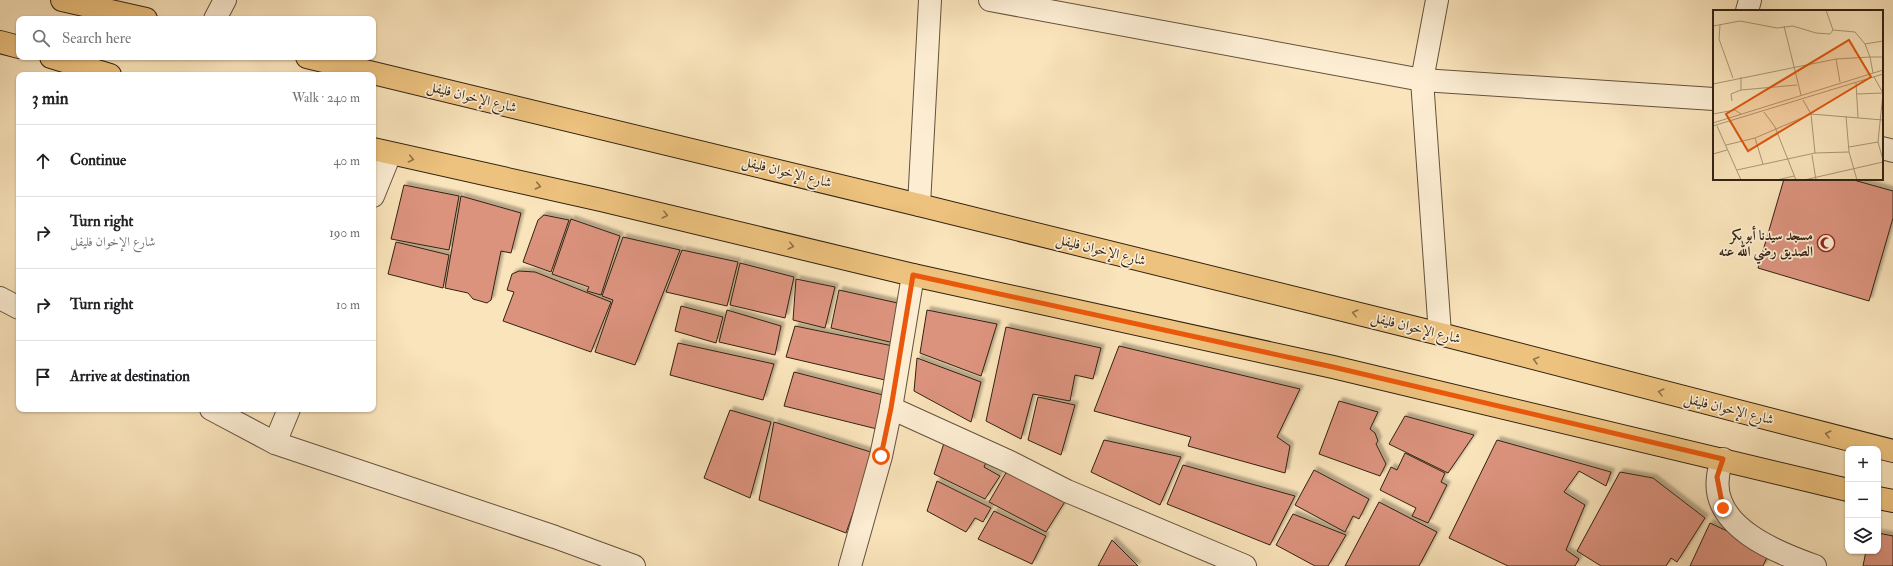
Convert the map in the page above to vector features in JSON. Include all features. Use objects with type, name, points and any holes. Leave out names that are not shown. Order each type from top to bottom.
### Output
[{"type":"main road","points":[[62,0],[133,16]]},
{"type":"main road","points":[[0,42],[16,46]]},
{"type":"main road","points":[[61,60],[100,72]]},
{"type":"main road","name":"شارع الإخوان فليفل","points":[[319,60],[369,72]]},
{"type":"main road","name":"شارع الإخوان فليفل","points":[[376,74],[919,205],[1440,334],[1893,451]]},
{"type":"main road","points":[[381,152],[601,200],[913,275],[1333,367],[1845,489]]},
{"type":"main road","points":[[1881,499],[1893,501]]},
{"type":"street","points":[[217,16],[225,0]]},
{"type":"street","points":[[919,205],[930,0]]},
{"type":"street","points":[[990,0],[1422,80],[1713,99]]},
{"type":"street","points":[[1438,0],[1422,80],[1440,334]]},
{"type":"street","points":[[1747,10],[1750,0]]},
{"type":"street","points":[[1883,148],[1893,151]]},
{"type":"street","points":[[376,180],[381,152]]},
{"type":"street","points":[[850,566],[881,456],[891,408],[913,275]]},
{"type":"street","points":[[0,298],[16,306]]},
{"type":"street","points":[[891,408],[1010,462],[1067,491],[1245,566]]},
{"type":"street","points":[[217,412],[275,443],[555,537],[634,566]]},
{"type":"street","points":[[275,443],[288,412]]},
{"type":"street","points":[[1723,459],[1717,477],[1723,508],[1740,528],[1762,544],[1775,551],[1815,566]]},
{"type":"building","name":"مسجد سيدنا أبو بكر الصديق رضي الله عنه","points":[[1784,180],[1854,180],[1893,191],[1893,218],[1869,301],[1758,268]]},
{"type":"building","points":[[404,185],[459,196],[449,250],[391,239]]},
{"type":"building","points":[[461,196],[521,213],[511,253],[501,251],[491,300],[487,303],[473,299],[468,293],[445,288]]},
{"type":"building","points":[[544,215],[569,220],[551,272],[523,262],[538,220]]},
{"type":"building","points":[[571,219],[620,236],[601,295],[587,291],[589,287],[552,274]]},
{"type":"building","points":[[623,237],[680,250],[635,365],[595,352],[613,300],[602,296]]},
{"type":"building","points":[[396,242],[449,255],[443,288],[388,274]]},
{"type":"building","points":[[682,250],[738,262],[727,306],[666,292]]},
{"type":"building","points":[[740,263],[794,277],[785,318],[730,305]]},
{"type":"building","points":[[519,271],[535,272],[611,302],[591,352],[503,321],[514,292],[507,290],[512,274]]},
{"type":"building","points":[[796,279],[835,287],[825,328],[793,320]]},
{"type":"building","points":[[839,290],[902,304],[894,343],[831,328]]},
{"type":"building","points":[[681,306],[723,317],[716,343],[675,331]]},
{"type":"building","points":[[727,310],[781,326],[775,355],[719,342]]},
{"type":"building","points":[[927,310],[997,324],[981,376],[920,353]]},
{"type":"building","points":[[795,326],[893,346],[885,380],[786,357]]},
{"type":"building","points":[[1006,327],[1101,348],[1093,379],[1075,375],[1070,401],[1033,394],[1021,439],[986,421]]},
{"type":"building","points":[[678,343],[774,364],[763,400],[670,375]]},
{"type":"building","points":[[1119,346],[1300,389],[1277,437],[1290,446],[1285,473],[1188,446],[1191,437],[1094,411]]},
{"type":"building","points":[[917,358],[981,382],[971,422],[914,391]]},
{"type":"building","points":[[794,372],[883,395],[877,429],[784,406]]},
{"type":"building","points":[[1038,397],[1075,405],[1061,455],[1028,440]]},
{"type":"building","points":[[1339,401],[1378,412],[1370,429],[1375,433],[1378,441],[1376,444],[1386,464],[1380,476],[1319,454]]},
{"type":"building","points":[[730,410],[771,422],[750,498],[704,478]]},
{"type":"building","points":[[1405,416],[1474,435],[1448,473],[1389,444]]},
{"type":"building","points":[[774,422],[874,453],[846,533],[759,500]]},
{"type":"building","points":[[945,440],[988,458],[984,467],[1000,476],[985,499],[934,474]]},
{"type":"building","points":[[1104,440],[1181,457],[1160,505],[1091,472]]},
{"type":"building","points":[[1497,440],[1611,472],[1606,486],[1579,471],[1564,492],[1585,505],[1566,550],[1579,559],[1575,566],[1508,566],[1449,538]]},
{"type":"building","points":[[1405,453],[1445,473],[1441,482],[1447,485],[1428,523],[1412,516],[1416,508],[1380,490],[1391,467],[1397,470]]},
{"type":"building","points":[[1183,465],[1295,496],[1270,545],[1167,504]]},
{"type":"building","points":[[1314,470],[1369,499],[1359,519],[1353,516],[1345,532],[1295,505]]},
{"type":"building","points":[[1007,471],[1066,500],[1046,532],[989,502]]},
{"type":"building","points":[[1620,472],[1653,478],[1705,518],[1677,562],[1671,558],[1666,566],[1601,566],[1577,551]]},
{"type":"building","points":[[937,481],[991,508],[983,522],[975,518],[966,532],[927,511]]},
{"type":"building","points":[[1379,502],[1437,532],[1419,566],[1345,566]]},
{"type":"building","points":[[994,511],[1046,536],[1032,564],[978,539]]},
{"type":"building","points":[[1293,514],[1346,535],[1328,566],[1315,566],[1276,545]]},
{"type":"building","points":[[1710,523],[1770,551],[1763,566],[1690,566]]},
{"type":"building","points":[[1881,534],[1893,536],[1893,566],[1863,566],[1865,554],[1881,554]]},
{"type":"building","points":[[1112,540],[1138,566],[1098,566]]},
{"type":"place","name":"مسجد سيدنا أبو بكر الصديق رضي الله عنه","points":[[1826,243]]},
{"type":"route","points":[[881,456],[891,408],[913,275],[1333,367],[1723,459],[1717,477],[1723,508]]}]
